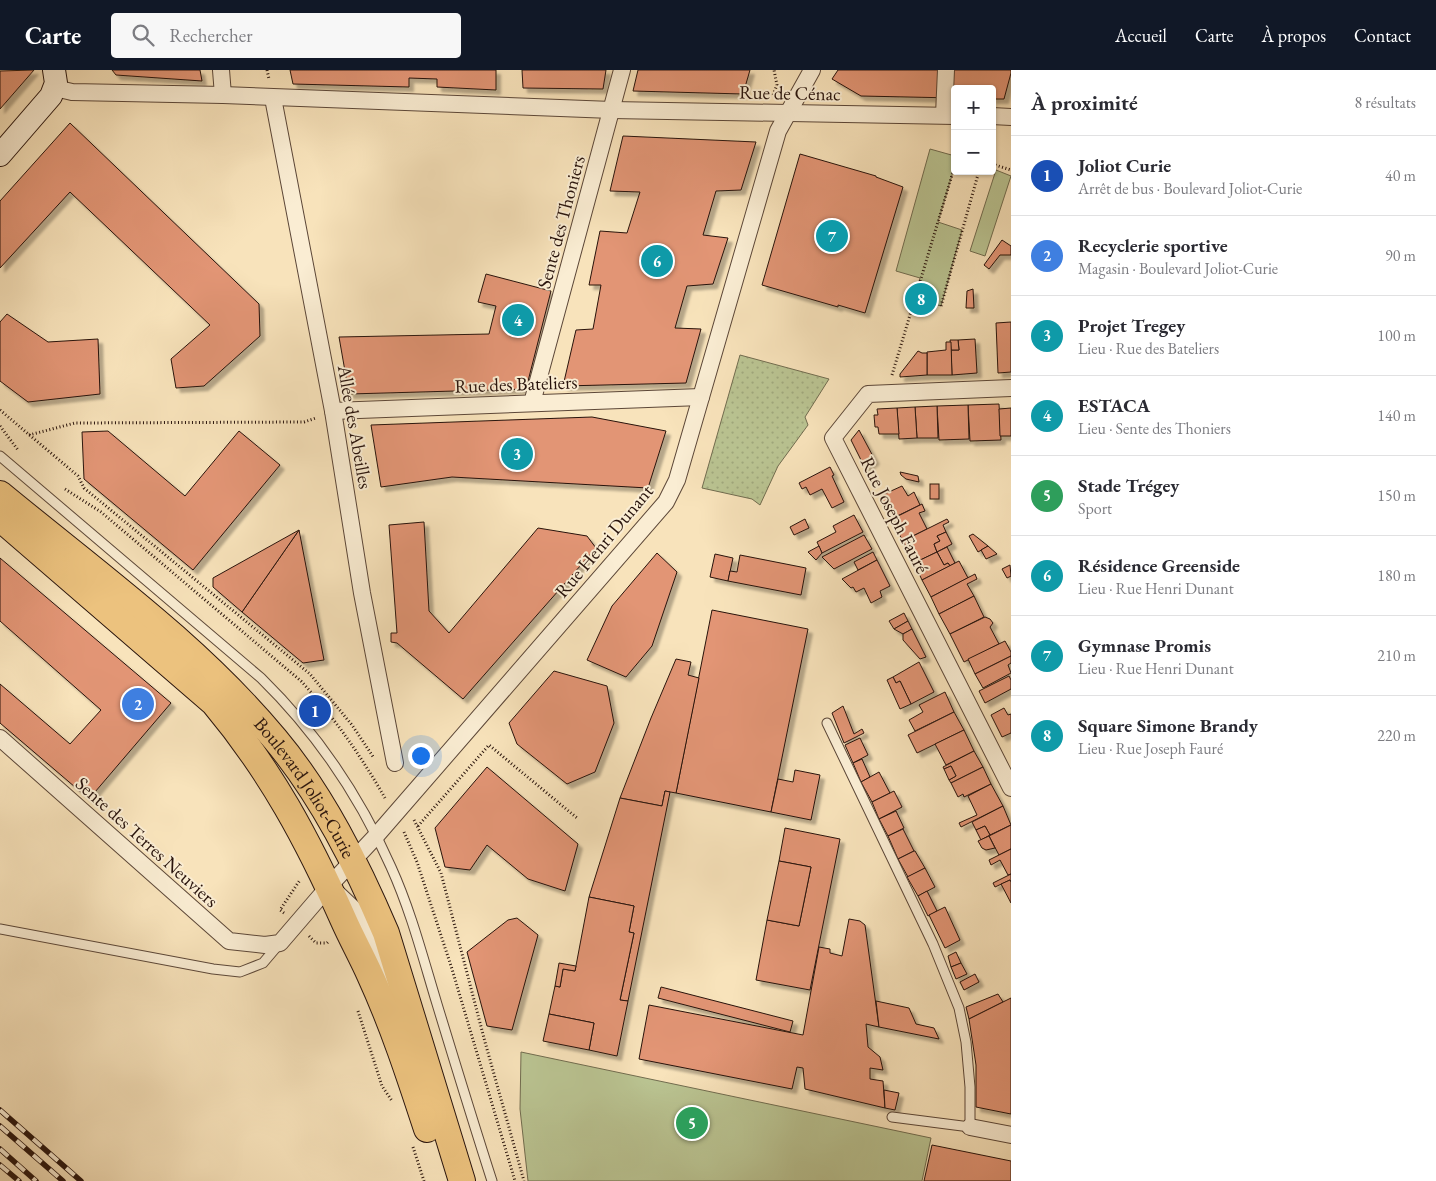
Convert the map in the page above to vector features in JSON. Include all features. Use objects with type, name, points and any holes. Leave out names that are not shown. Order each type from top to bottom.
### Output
[{"type":"main road","points":[[0,155],[42,107],[55,79]]},
{"type":"main road","name":"Boulevard Joliot-Curie","points":[[0,494],[167,631],[220,679],[276,740],[318,801],[353,861],[386,932],[462,1181]]},
{"type":"main road","name":"Boulevard Joliot-Curie","points":[[0,518],[214,703],[261,763],[308,844],[371,976],[406,1065],[443,1181]]},
{"type":"street","points":[[221,70],[223,96]]},
{"type":"street","name":"Sente des Thoniers","points":[[532,403],[622,70]]},
{"type":"street","name":"Rue Henri Dunant","points":[[280,943],[329,886],[376,836],[666,502],[677,480],[778,131],[812,70]]},
{"type":"street","points":[[946,70],[950,116]]},
{"type":"street","name":"Rue de Cénac","points":[[55,79],[72,92],[612,110],[950,116]]},
{"type":"street","name":"Allée des Abeilles","points":[[273,98],[333,411],[362,593],[395,763]]},
{"type":"street","points":[[996,116],[1011,117]]},
{"type":"street","name":"Rue Joseph Fauré","points":[[1010,783],[833,438],[868,394],[1011,388]]},
{"type":"street","name":"Rue des Bateliers","points":[[333,411],[701,396]]},
{"type":"street","name":"Sente des Terres Neuviers","points":[[0,738],[229,942],[265,945],[280,943]]},
{"type":"street","points":[[329,886],[355,910],[382,970],[411,1015]]},
{"type":"street","points":[[970,1127],[1011,1135]]},
{"type":"lane","points":[[0,456],[261,678],[282,699],[319,743],[338,771],[376,836],[402,893],[492,1181]]},
{"type":"lane","points":[[826,723],[933,944],[959,1008],[966,1042],[970,1127],[892,1117]]},
{"type":"lane","points":[[0,930],[213,970],[240,972],[263,963],[280,943]]},
{"type":"path","points":[[774,70],[777,85]]},
{"type":"path","points":[[996,165],[1011,170]]},
{"type":"path","points":[[887,393],[952,175]]},
{"type":"path","points":[[940,306],[978,175]]},
{"type":"path","points":[[29,435],[75,423],[304,422],[333,411]]},
{"type":"path","points":[[418,826],[489,745],[577,818]]},
{"type":"green space","points":[[930,149],[951,155],[952,175],[938,222],[962,230],[941,306],[915,299],[920,278],[896,271]]},
{"type":"green space","points":[[996,170],[1011,176],[985,256],[970,251],[994,175],[996,175]]},
{"type":"green space","points":[[740,355],[829,379],[805,417],[808,425],[778,466],[760,505],[752,499],[702,488]]},
{"type":"green space","points":[[521,1052],[931,1138],[922,1181],[528,1181],[520,1109]]},
{"type":"building","points":[[34,70],[0,109],[0,71]]},
{"type":"building","points":[[112,70],[200,70],[202,81],[116,75]]},
{"type":"building","points":[[290,70],[496,70],[496,90],[437,87],[437,79],[409,78],[409,87],[293,84]]},
{"type":"building","points":[[522,70],[606,70],[603,89],[523,88]]},
{"type":"building","points":[[638,70],[750,70],[743,94],[633,91]]},
{"type":"building","points":[[838,70],[1011,70],[1004,99],[996,99],[996,85],[951,85],[951,98],[861,96],[832,79]]},
{"type":"building","points":[[70,123],[259,304],[260,336],[204,386],[176,388],[171,359],[210,325],[70,192],[0,268],[0,201]]},
{"type":"building","points":[[623,136],[756,142],[741,190],[716,191],[703,235],[728,238],[713,284],[687,286],[675,328],[701,329],[686,383],[563,386],[576,330],[593,329],[601,285],[589,285],[600,231],[627,233],[640,192],[610,191]]},
{"type":"building","points":[[800,154],[876,176],[903,187],[865,313],[762,285]]},
{"type":"building","points":[[1002,240],[1011,246],[1011,255],[1000,255],[989,269],[984,265]]},
{"type":"building","points":[[486,274],[551,291],[526,389],[349,394],[339,337],[489,334],[496,306],[478,302]]},
{"type":"building","points":[[973,289],[974,308],[966,308],[967,291]]},
{"type":"building","points":[[7,314],[48,342],[98,339],[100,394],[28,402],[0,381],[0,322]]},
{"type":"building","points":[[1011,322],[1011,372],[998,373],[996,323]]},
{"type":"building","points":[[975,339],[977,373],[952,375],[951,350],[959,350],[958,340]]},
{"type":"building","points":[[950,340],[958,340],[959,350],[951,350]]},
{"type":"building","points":[[946,342],[951,342],[952,375],[927,375],[927,352],[946,350]]},
{"type":"building","points":[[918,351],[927,353],[927,375],[900,377],[900,374]]},
{"type":"building","points":[[999,404],[1001,440],[970,441],[968,405]]},
{"type":"building","points":[[968,405],[969,439],[939,440],[937,406]]},
{"type":"building","points":[[937,406],[938,438],[917,438],[915,407]]},
{"type":"building","points":[[915,407],[917,438],[899,439],[897,408]]},
{"type":"building","points":[[897,408],[899,434],[879,434],[878,427],[875,427],[874,415],[878,415],[877,409]]},
{"type":"building","points":[[1011,408],[1011,436],[1000,436],[999,409]]},
{"type":"building","points":[[592,417],[666,431],[648,488],[452,477],[381,487],[371,425]]},
{"type":"building","points":[[859,430],[875,460],[865,468],[851,440]]},
{"type":"building","points":[[108,431],[185,496],[239,431],[280,465],[193,570],[84,479],[82,432]]},
{"type":"building","points":[[830,467],[844,502],[832,508],[822,489],[810,495],[806,487],[802,489],[799,483]]},
{"type":"building","points":[[900,472],[918,476],[919,482],[906,479]]},
{"type":"building","points":[[930,484],[939,484],[939,499],[930,499]]},
{"type":"building","points":[[902,486],[908,496],[914,492],[920,505],[891,519],[880,496]]},
{"type":"building","points":[[922,504],[925,511],[919,513],[927,529],[903,541],[896,529],[901,526],[896,517]]},
{"type":"building","points":[[854,515],[863,532],[822,553],[817,542],[836,532],[833,526]]},
{"type":"building","points":[[805,519],[809,528],[794,535],[790,527]]},
{"type":"building","points":[[947,519],[949,522],[943,525],[946,532],[937,536],[940,541],[934,544],[937,552],[914,563],[903,541]]},
{"type":"building","points":[[424,522],[429,611],[449,633],[538,528],[587,536],[596,548],[463,699],[397,643],[391,642],[391,633],[397,633],[389,525]]},
{"type":"building","points":[[299,530],[324,660],[303,663],[242,612]]},
{"type":"building","points":[[299,530],[242,612],[213,587],[213,578]]},
{"type":"building","points":[[946,532],[952,544],[937,552],[934,544],[940,541],[937,536]]},
{"type":"building","points":[[973,534],[988,546],[978,552],[969,536]]},
{"type":"building","points":[[864,535],[872,549],[834,569],[822,557]]},
{"type":"building","points":[[819,546],[822,553],[816,560],[808,552]]},
{"type":"building","points":[[988,546],[997,554],[986,559],[981,550]]},
{"type":"building","points":[[947,547],[955,563],[950,566],[948,563],[944,565],[937,552]]},
{"type":"building","points":[[873,552],[877,560],[858,570],[854,562]]},
{"type":"building","points":[[937,552],[944,565],[948,563],[950,566],[922,580],[914,563]]},
{"type":"building","points":[[657,553],[677,572],[652,646],[626,677],[587,660],[612,606]]},
{"type":"building","points":[[715,554],[733,558],[728,581],[710,577]]},
{"type":"building","points":[[740,555],[806,568],[801,595],[728,581],[730,571],[737,572]]},
{"type":"building","points":[[0,558],[171,703],[89,799],[0,723],[0,684],[70,744],[101,710],[0,621]]},
{"type":"building","points":[[877,560],[890,586],[880,591],[882,597],[871,603],[864,588],[856,592],[853,587],[851,588],[842,579]]},
{"type":"building","points":[[959,561],[968,578],[931,597],[922,580]]},
{"type":"building","points":[[1010,565],[1011,576],[1007,578],[1002,569]]},
{"type":"building","points":[[975,574],[977,579],[967,584],[974,596],[939,614],[931,597]]},
{"type":"building","points":[[974,596],[984,617],[950,634],[939,614]]},
{"type":"building","points":[[712,610],[808,629],[771,812],[676,793]]},
{"type":"building","points":[[904,613],[908,621],[894,629],[889,621]]},
{"type":"building","points":[[985,617],[993,623],[990,627],[999,644],[964,662],[950,634]]},
{"type":"building","points":[[908,621],[912,629],[903,634],[894,629]]},
{"type":"building","points":[[912,629],[926,657],[920,659],[903,640],[903,634]]},
{"type":"building","points":[[1005,641],[1011,656],[975,674],[968,659]]},
{"type":"building","points":[[1011,656],[1011,663],[1008,665],[1011,673],[983,688],[975,674]]},
{"type":"building","points":[[676,659],[691,662],[688,675],[699,678],[676,793],[665,791],[662,806],[620,798],[651,718]]},
{"type":"building","points":[[919,662],[934,692],[911,704],[900,681],[896,683],[893,677]]},
{"type":"building","points":[[554,671],[607,686],[614,723],[595,772],[567,784],[517,744],[509,723]]},
{"type":"building","points":[[1009,676],[1011,689],[985,703],[979,691]]},
{"type":"building","points":[[893,677],[896,683],[900,681],[911,704],[900,709],[887,680]]},
{"type":"building","points":[[945,692],[954,712],[915,731],[909,720],[923,712],[919,705]]},
{"type":"building","points":[[843,706],[854,734],[862,729],[864,733],[844,743],[832,713]]},
{"type":"building","points":[[1004,708],[1008,715],[1011,714],[1011,733],[1002,737],[991,715]]},
{"type":"building","points":[[954,712],[964,730],[917,753],[908,735]]},
{"type":"building","points":[[964,730],[974,751],[946,765],[935,744]]},
{"type":"building","points":[[860,738],[868,755],[853,763],[845,745]]},
{"type":"building","points":[[974,751],[983,767],[951,783],[949,780],[956,776],[951,766],[944,769],[943,767]]},
{"type":"building","points":[[862,759],[870,777],[861,782],[853,763]]},
{"type":"building","points":[[951,766],[956,776],[949,780],[944,769]]},
{"type":"building","points":[[487,767],[578,844],[565,891],[528,879],[487,845],[470,870],[445,867],[435,828]]},
{"type":"building","points":[[983,767],[991,784],[964,797],[963,794],[958,797],[951,783]]},
{"type":"building","points":[[795,770],[820,775],[811,820],[771,812],[778,779],[793,782]]},
{"type":"building","points":[[879,772],[890,793],[872,802],[861,782]]},
{"type":"building","points":[[991,784],[1003,806],[961,827],[959,823],[977,815],[968,796]]},
{"type":"building","points":[[665,791],[670,792],[628,1001],[620,1000],[634,933],[629,932],[634,906],[589,897],[620,798],[662,806]]},
{"type":"building","points":[[894,791],[902,807],[879,819],[872,802]]},
{"type":"building","points":[[1003,806],[1011,825],[990,835],[985,826],[976,830],[972,822]]},
{"type":"building","points":[[896,811],[904,828],[888,836],[879,819]]},
{"type":"building","points":[[1011,825],[1011,849],[999,855],[989,836]]},
{"type":"building","points":[[985,826],[990,835],[981,840],[976,830]]},
{"type":"building","points":[[785,828],[840,839],[810,990],[756,980],[767,920],[799,926],[811,867],[779,861]]},
{"type":"building","points":[[903,829],[914,851],[898,859],[888,836]]},
{"type":"building","points":[[989,836],[995,848],[986,850],[982,848],[978,841]]},
{"type":"building","points":[[1011,849],[1011,874],[1008,875],[1000,860],[991,865],[989,860]]},
{"type":"building","points":[[914,851],[925,868],[908,877],[898,859]]},
{"type":"building","points":[[779,861],[811,867],[799,926],[767,920]]},
{"type":"building","points":[[925,868],[935,887],[918,896],[907,877]]},
{"type":"building","points":[[1011,874],[1011,882],[1010,880],[995,887],[993,883]]},
{"type":"building","points":[[1010,880],[1011,882],[1011,903],[1001,884]]},
{"type":"building","points":[[927,891],[937,911],[928,916],[918,896]]},
{"type":"building","points":[[589,897],[634,906],[629,932],[634,933],[620,1000],[628,1001],[617,1056],[589,1050],[594,1023],[549,1014],[555,986],[560,987],[563,969],[575,971]]},
{"type":"building","points":[[945,907],[960,940],[945,948],[929,915]]},
{"type":"building","points":[[517,918],[538,935],[512,1030],[487,1026],[467,952],[508,920]]},
{"type":"building","points":[[849,919],[860,921],[865,925],[879,1027],[866,1024],[868,1047],[880,1057],[883,1070],[870,1068],[870,1079],[883,1081],[885,1108],[805,1089],[803,1068],[797,1067],[792,1089],[639,1059],[649,1005],[803,1035],[819,947],[830,949],[830,953],[842,956]]},
{"type":"building","points":[[956,952],[961,963],[951,967],[948,956]]},
{"type":"building","points":[[559,963],[576,966],[575,971],[563,969],[560,987],[555,986]]},
{"type":"building","points":[[961,963],[967,974],[956,979],[951,967]]},
{"type":"building","points":[[975,974],[979,982],[964,990],[960,982]]},
{"type":"building","points":[[661,987],[793,1021],[790,1032],[658,998]]},
{"type":"building","points":[[998,994],[1003,1002],[969,1019],[966,1007]]},
{"type":"building","points":[[1011,998],[1011,1114],[976,1107],[976,1065],[969,1019]]},
{"type":"building","points":[[876,1001],[909,1008],[916,1024],[934,1028],[939,1039],[879,1027]]},
{"type":"building","points":[[549,1014],[594,1023],[589,1050],[543,1041]]},
{"type":"building","points":[[884,1090],[899,1093],[895,1110],[885,1108]]},
{"type":"building","points":[[932,1145],[1011,1161],[1011,1181],[924,1181]]},
{"type":"railway","points":[[0,1110],[81,1181]]},
{"type":"railway","points":[[0,1126],[63,1181]]},
{"type":"railway","points":[[0,1149],[36,1181]]},
{"type":"railway","points":[[0,1165],[19,1181]]},
{"type":"place","name":"Gymnase Promis","points":[[832,236]]},
{"type":"place","name":"Résidence Greenside","points":[[657,261]]},
{"type":"place","name":"Square Simone Brandy","points":[[921,299]]},
{"type":"place","name":"ESTACA","points":[[518,320]]},
{"type":"place","name":"Projet Tregey","points":[[517,454]]},
{"type":"place","name":"Recyclerie sportive","points":[[138,704]]},
{"type":"place","name":"Joliot Curie","points":[[315,711]]},
{"type":"place","name":"Stade Trégey","points":[[692,1123]]}]
